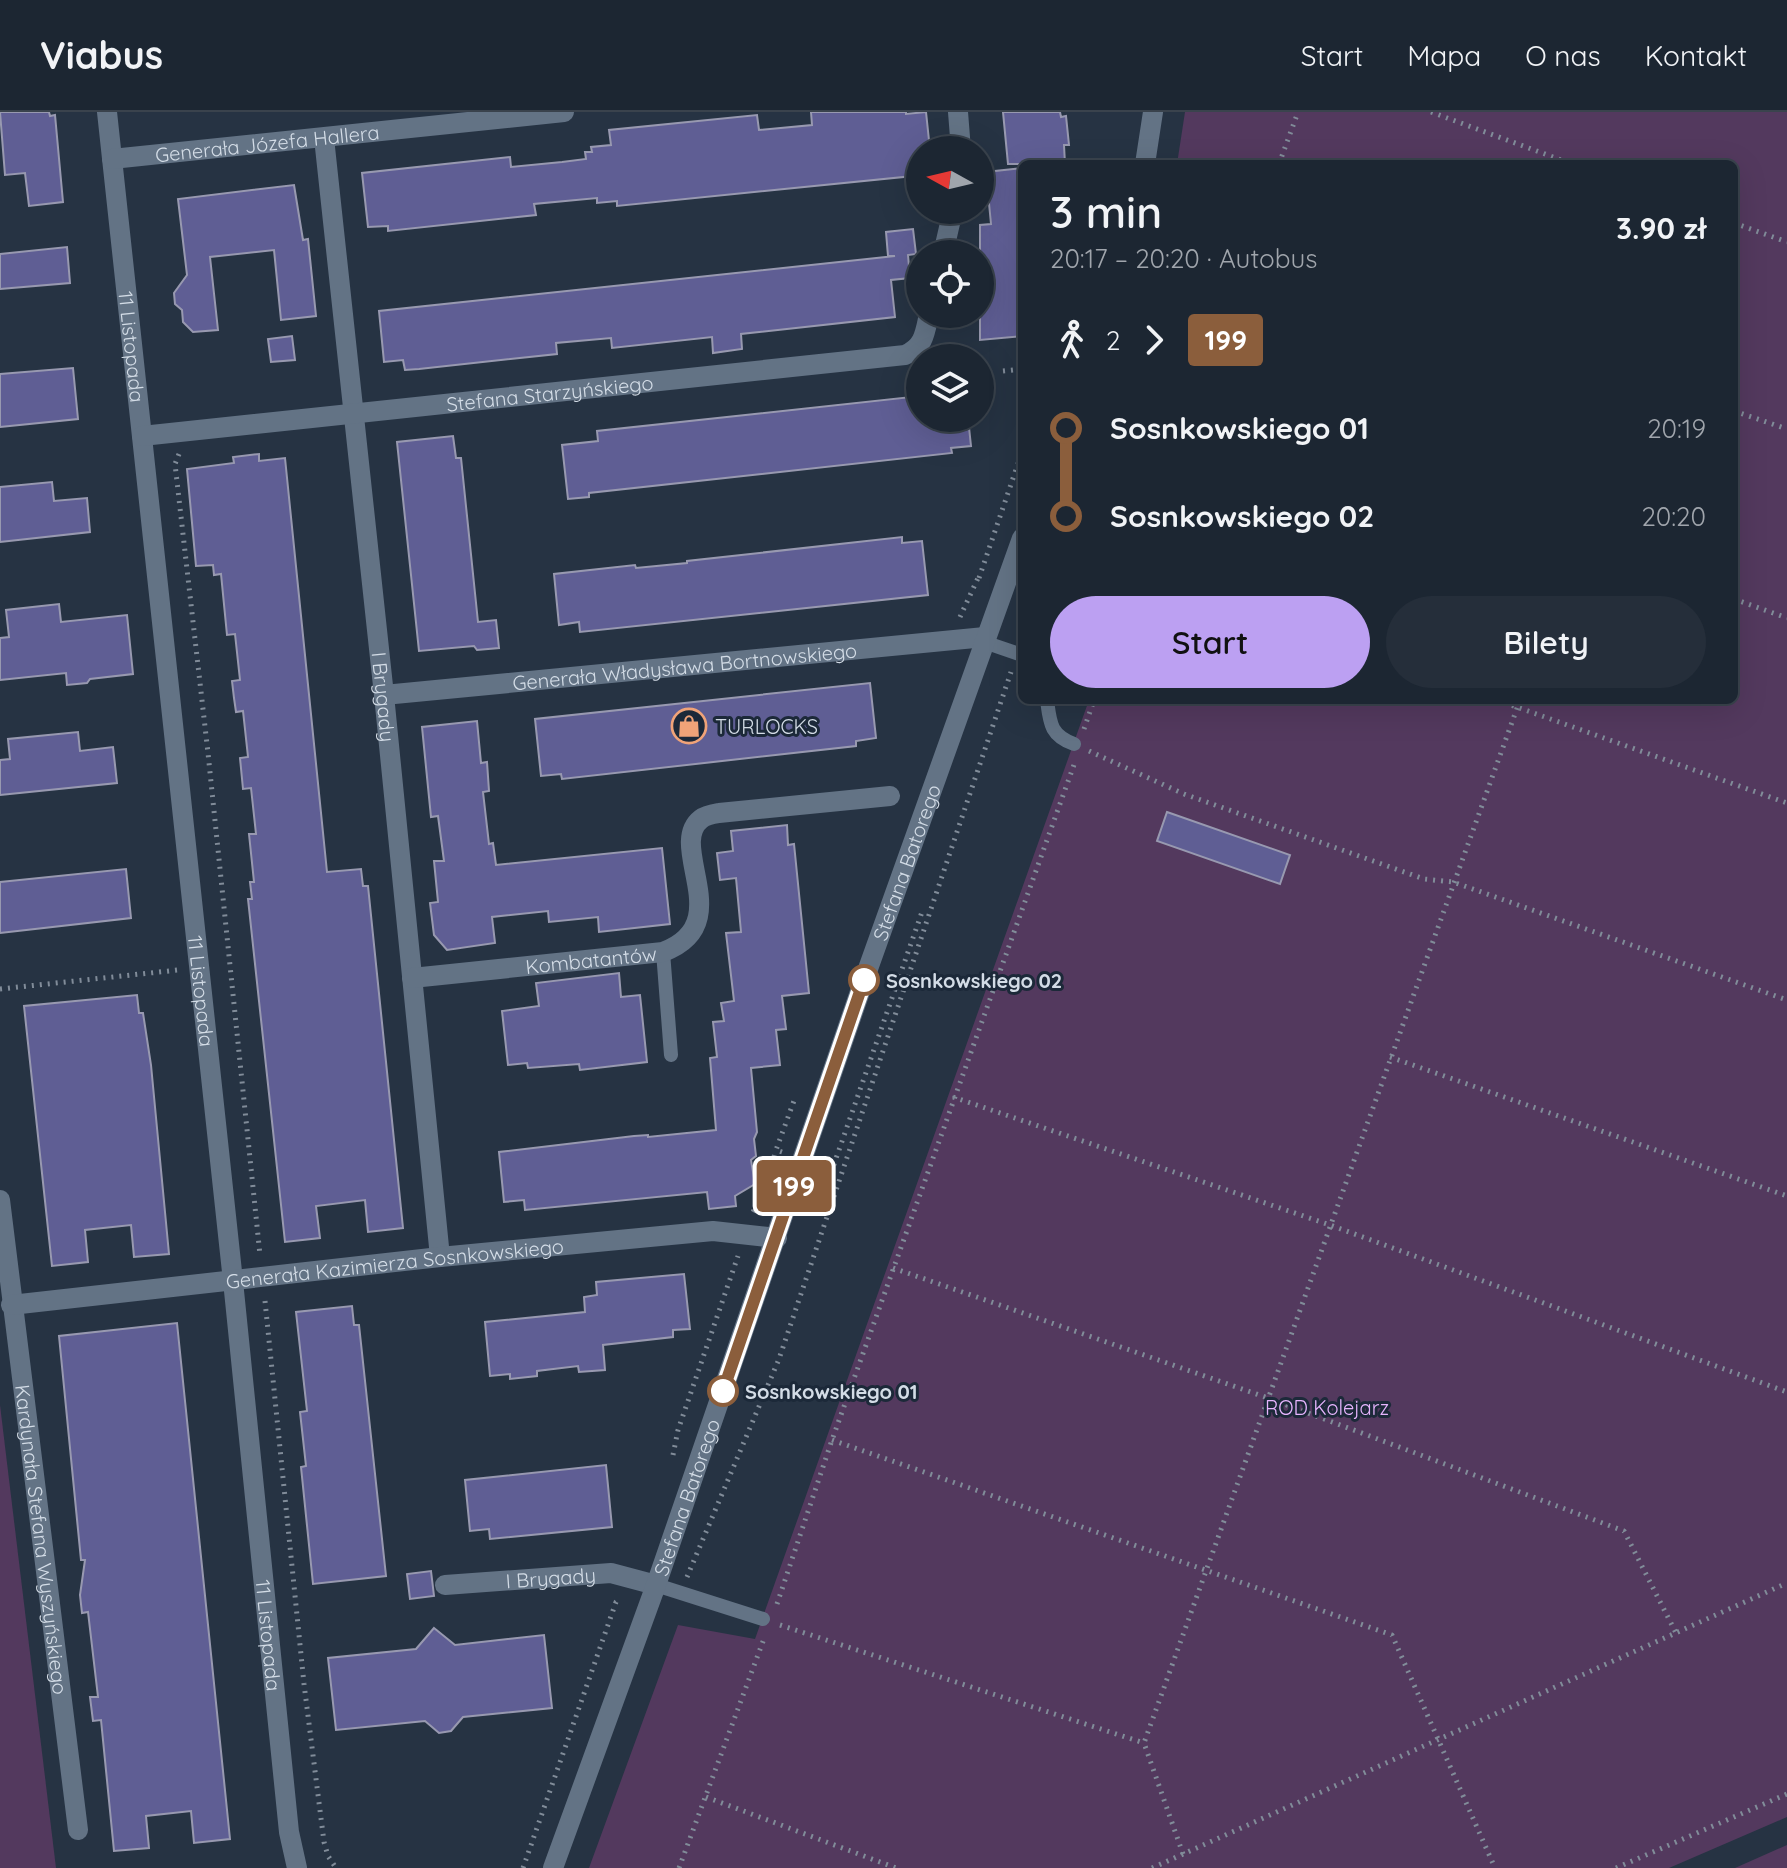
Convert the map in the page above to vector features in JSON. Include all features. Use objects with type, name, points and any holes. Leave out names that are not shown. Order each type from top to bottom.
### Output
[{"type":"street","name":"11 Listopada","points":[[107,112],[289,1832],[297,1868]]},
{"type":"street","name":"Generała Józefa Hallera","points":[[112,159],[564,112]]},
{"type":"street","points":[[958,112],[960,136]]},
{"type":"street","points":[[1146,160],[1153,112]]},
{"type":"street","name":"I Brygady","points":[[324,138],[440,1257]]},
{"type":"street","name":"Stefana Starzyńskiego","points":[[142,436],[906,355]]},
{"type":"street","name":"Stefana Batorego","points":[[553,1868],[656,1585],[1018,549]]},
{"type":"street","name":"Generała Władysława Bortnowskiego","points":[[384,695],[984,639]]},
{"type":"street","name":"Kombatantów","points":[[412,978],[663,952],[679,946],[692,935],[698,917],[699,897],[692,843],[693,827],[702,817],[890,796]]},
{"type":"street","name":"Kardynała Stefana Wyszyńskiego","points":[[0,1200],[78,1830]]},
{"type":"street","name":"Generała Kazimierza Sosnkowskiego","points":[[11,1305],[440,1257],[713,1231],[777,1238]]},
{"type":"street","name":"I Brygady","points":[[445,1585],[611,1573],[656,1585]]},
{"type":"lane","points":[[984,639],[1018,653]]},
{"type":"lane","points":[[1048,704],[1050,723],[1060,739],[1077,746]]},
{"type":"lane","points":[[663,952],[671,1055]]},
{"type":"lane","points":[[656,1585],[767,1620]]},
{"type":"path","points":[[1280,160],[1298,112]]},
{"type":"path","points":[[1431,112],[1561,160]]},
{"type":"path","points":[[1738,224],[1787,242]]},
{"type":"path","points":[[1738,412],[1787,429]]},
{"type":"path","points":[[178,432],[180,451],[175,464],[308,1715],[324,1842],[336,1868]]},
{"type":"path","points":[[1738,600],[1787,618]]},
{"type":"path","points":[[680,1593],[779,1359],[1018,660]]},
{"type":"path","points":[[679,1868],[1093,704]]},
{"type":"path","points":[[1508,704],[1787,803]]},
{"type":"path","points":[[1183,1854],[1144,1743],[1518,704]]},
{"type":"path","points":[[1077,746],[1184,794],[1424,879],[1453,882],[1787,1000]]},
{"type":"path","points":[[0,989],[182,970]]},
{"type":"path","points":[[1390,1057],[1787,1196]]},
{"type":"path","points":[[953,1097],[1330,1225],[1787,1392]]},
{"type":"path","points":[[893,1268],[1268,1398],[1624,1531],[1676,1633]]},
{"type":"path","points":[[832,1440],[1392,1635],[1495,1868]]},
{"type":"path","points":[[523,1868],[616,1602],[625,1594],[631,1578]]},
{"type":"path","points":[[1152,1868],[1787,1583]]},
{"type":"path","points":[[767,1620],[1144,1743]]},
{"type":"path","points":[[1616,1868],[1787,1794]]},
{"type":"path","points":[[706,1797],[896,1868]]},
{"type":"green space","name":"ROD Kolejarz","points":[[1185,112],[1787,112],[1787,1817],[1669,1868],[589,1868],[678,1625],[755,1639],[1088,704],[1738,704],[1738,160],[1178,160]]},
{"type":"green space","points":[[0,1405],[56,1868],[0,1868]]},
{"type":"green space","points":[[1787,1845],[1787,1868],[1735,1868]]},
{"type":"building","points":[[0,112],[49,112],[50,116],[55,115],[63,202],[29,206],[25,173],[5,175]]},
{"type":"building","points":[[811,112],[926,112],[929,136],[906,136],[906,177],[617,206],[617,201],[597,203],[597,198],[534,204],[536,215],[388,231],[388,226],[368,227],[362,173],[510,157],[511,167],[586,159],[585,152],[592,152],[591,147],[611,145],[609,130],[757,115],[759,130],[812,125]]},
{"type":"building","points":[[1003,112],[1060,112],[1061,117],[1066,116],[1069,145],[1064,145],[1065,160],[1018,160],[1018,164],[1008,164]]},
{"type":"building","points":[[1018,168],[1018,336],[980,340],[980,328],[994,328],[994,240],[980,240],[980,225],[994,224],[994,171]]},
{"type":"building","points":[[294,185],[303,240],[308,239],[316,316],[281,320],[274,250],[210,257],[218,330],[193,332],[183,322],[182,310],[175,304],[174,293],[187,275],[178,199]]},
{"type":"building","points":[[913,229],[914,240],[906,240],[906,278],[891,280],[895,317],[741,334],[742,349],[713,353],[712,337],[612,348],[611,338],[556,343],[557,354],[419,369],[405,370],[403,360],[384,362],[379,311],[895,256],[888,256],[886,232]]},
{"type":"building","points":[[67,247],[70,283],[0,289],[0,254]]},
{"type":"building","points":[[292,336],[295,360],[271,362],[268,339]]},
{"type":"building","points":[[73,368],[78,419],[0,427],[0,374]]},
{"type":"building","points":[[906,398],[906,432],[970,432],[971,446],[951,448],[952,453],[589,493],[589,497],[568,499],[562,445],[598,441],[597,431]]},
{"type":"building","points":[[453,436],[456,458],[461,458],[478,622],[496,620],[499,648],[477,650],[474,646],[419,651],[397,442]]},
{"type":"building","points":[[259,454],[259,461],[285,458],[327,872],[361,869],[363,886],[368,886],[403,1228],[368,1232],[365,1200],[316,1206],[320,1238],[285,1242],[248,899],[252,899],[250,882],[254,882],[249,834],[256,834],[251,788],[243,789],[240,758],[248,757],[243,711],[236,712],[232,681],[240,680],[235,634],[227,635],[221,574],[214,575],[213,565],[196,566],[187,469],[234,463],[233,457]]},
{"type":"building","points":[[52,482],[54,501],[87,498],[90,532],[0,542],[0,487]]},
{"type":"building","points":[[902,537],[902,543],[922,541],[928,595],[580,632],[579,622],[559,625],[554,574],[687,563]]},
{"type":"building","points":[[59,604],[61,622],[127,615],[133,674],[67,685],[66,673],[0,680],[0,638],[9,637],[6,610]]},
{"type":"building","points":[[870,683],[876,738],[856,741],[856,746],[562,779],[561,774],[541,776],[535,719]]},
{"type":"building","points":[[477,721],[481,763],[487,762],[489,791],[483,792],[489,844],[493,843],[496,865],[662,848],[670,924],[599,932],[598,917],[549,922],[548,911],[492,917],[495,943],[447,950],[434,935],[430,903],[438,902],[434,861],[444,861],[438,816],[431,817],[422,727]]},
{"type":"building","points":[[78,732],[80,751],[113,747],[117,783],[0,795],[0,760],[10,759],[8,739]]},
{"type":"building","points":[[1167,812],[1290,855],[1280,884],[1157,841]]},
{"type":"building","points":[[787,825],[788,845],[794,844],[809,993],[782,996],[786,1029],[776,1030],[780,1065],[751,1068],[757,1132],[754,1139],[756,1156],[751,1160],[755,1184],[735,1196],[736,1206],[709,1209],[707,1192],[525,1210],[524,1200],[504,1202],[499,1152],[716,1130],[710,1058],[717,1057],[713,1022],[724,1021],[721,1003],[734,1001],[726,933],[741,932],[736,878],[720,880],[717,853],[733,851],[731,831]]},
{"type":"building","points":[[126,869],[131,918],[0,933],[0,882]]},
{"type":"building","points":[[619,973],[621,997],[640,995],[647,1062],[580,1070],[579,1064],[528,1068],[527,1063],[508,1065],[502,1011],[539,1006],[536,983]]},
{"type":"building","points":[[137,995],[151,1065],[169,1254],[134,1257],[131,1225],[85,1230],[88,1262],[52,1266],[24,1006]]},
{"type":"building","points":[[684,1274],[690,1329],[673,1330],[673,1337],[603,1345],[605,1370],[579,1372],[578,1366],[537,1371],[537,1376],[510,1379],[510,1374],[490,1376],[485,1322],[585,1312],[584,1297],[597,1295],[596,1282]]},
{"type":"building","points":[[352,1306],[354,1325],[359,1325],[386,1576],[313,1584],[301,1467],[306,1466],[300,1412],[307,1411],[296,1312]]},
{"type":"building","points":[[177,1323],[230,1839],[194,1843],[191,1811],[146,1816],[149,1848],[114,1851],[101,1720],[93,1721],[90,1697],[98,1697],[88,1612],[82,1613],[80,1595],[85,1560],[81,1560],[59,1336]]},
{"type":"building","points":[[606,1465],[612,1527],[490,1539],[489,1529],[470,1531],[465,1480]]},
{"type":"building","points":[[431,1571],[434,1596],[410,1599],[407,1574]]},
{"type":"building","points":[[434,1628],[455,1645],[544,1635],[552,1708],[463,1717],[451,1731],[439,1733],[425,1721],[336,1730],[328,1658],[416,1649]]},
{"type":"bus line","name":"199","points":[[723,1391],[864,980]]},
{"type":"place","name":"TURLOCKS","points":[[689,726]]},
{"type":"place","name":"Sosnkowskiego 02","points":[[864,980]]},
{"type":"place","name":"Sosnkowskiego 01","points":[[723,1391]]}]
